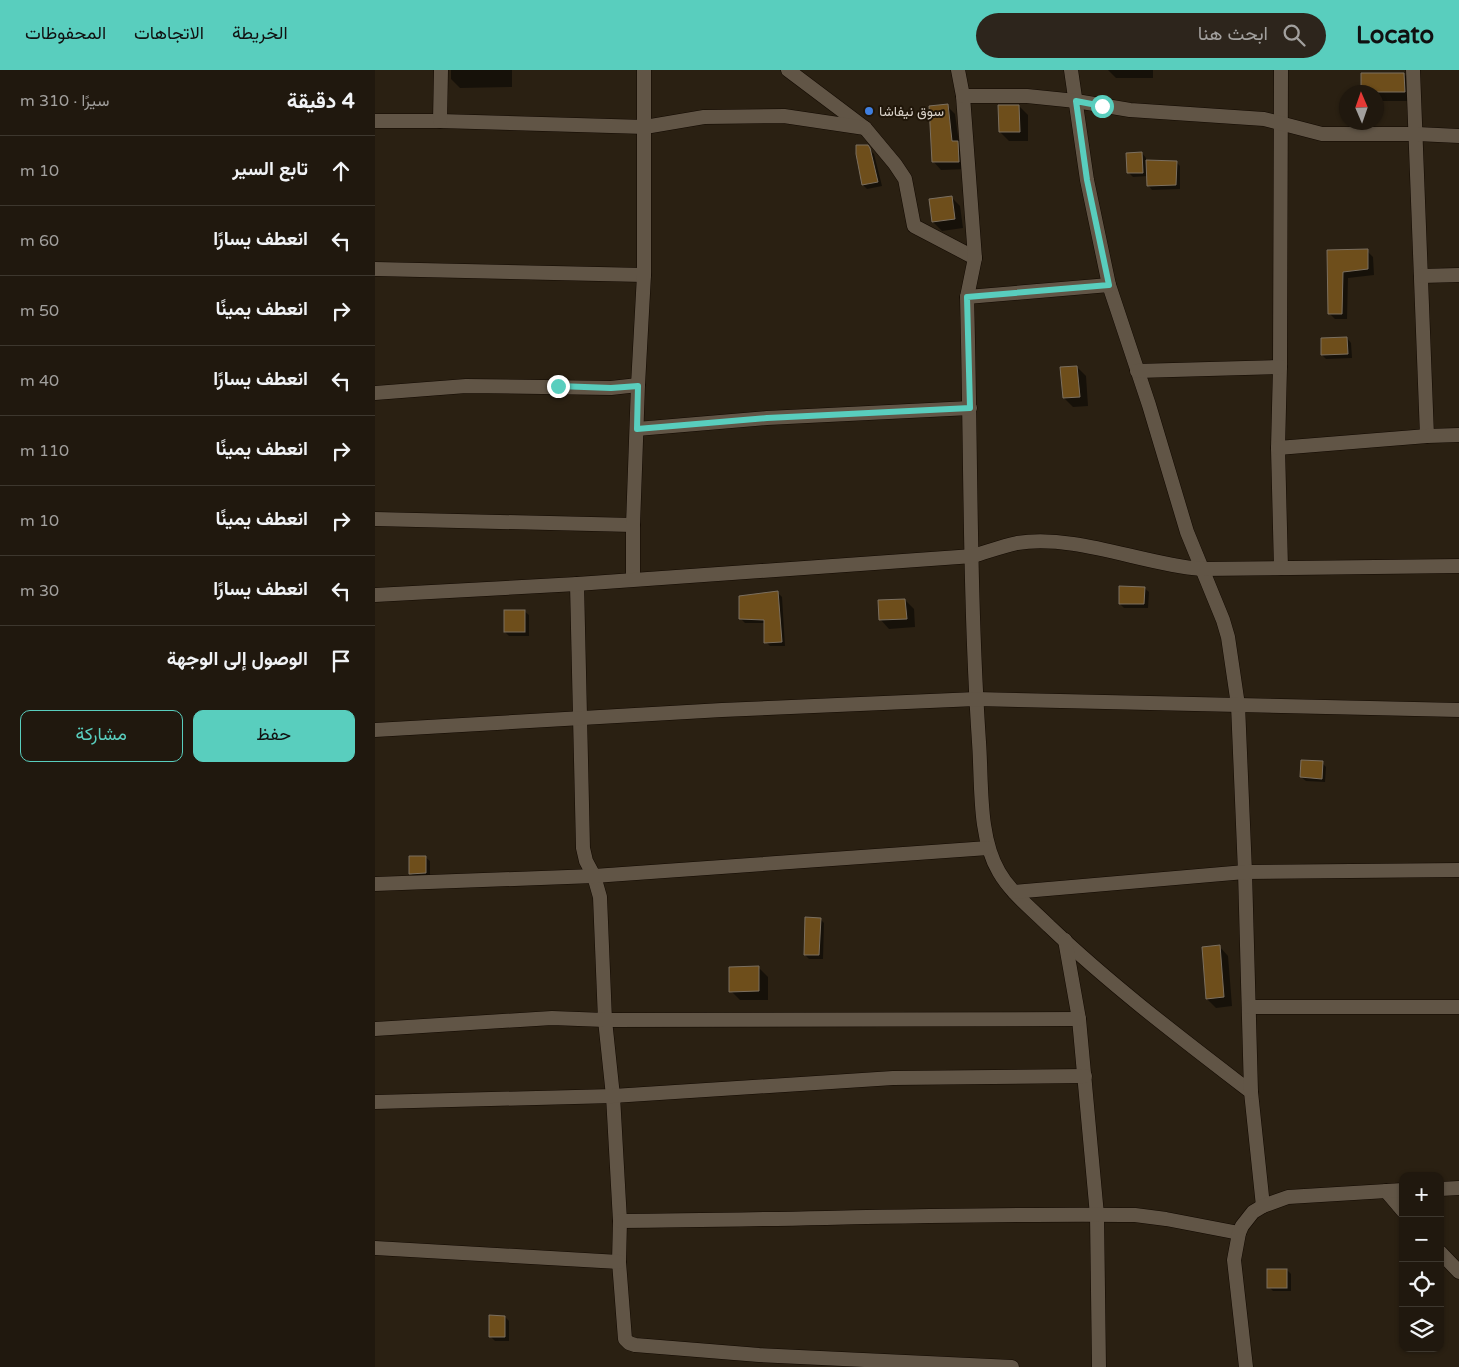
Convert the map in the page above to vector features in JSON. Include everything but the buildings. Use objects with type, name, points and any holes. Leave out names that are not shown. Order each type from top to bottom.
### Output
[{"type":"street","points":[[440,121],[441,70]]},
{"type":"street","points":[[633,579],[638,386],[644,275],[644,70]]},
{"type":"street","points":[[788,70],[865,128],[905,179],[913,226],[975,258]]},
{"type":"street","points":[[957,70],[963,96],[975,258],[967,297],[976,698],[985,834],[988,848],[999,873],[1014,892],[1065,940],[1130,997],[1251,1092]]},
{"type":"street","points":[[1071,70],[1087,180],[1109,285],[1187,532],[1223,620],[1228,637],[1238,705],[1251,1092],[1263,1206]]},
{"type":"street","points":[[1281,70],[1278,448],[1281,568]]},
{"type":"street","points":[[1413,70],[1417,134],[1427,436]]},
{"type":"street","points":[[963,96],[1027,96],[1076,101],[1130,110],[1264,119],[1321,134],[1459,136]]},
{"type":"street","points":[[375,121],[645,127],[705,117],[784,116],[865,128]]},
{"type":"street","points":[[375,269],[644,275]]},
{"type":"street","points":[[1421,276],[1459,275]]},
{"type":"street","points":[[967,297],[1109,285]]},
{"type":"street","points":[[1137,371],[1280,367]]},
{"type":"street","points":[[375,393],[466,386],[611,388],[638,386]]},
{"type":"street","points":[[637,429],[767,418],[970,408]]},
{"type":"street","points":[[1278,448],[1459,435]]},
{"type":"street","points":[[375,519],[633,525]]},
{"type":"street","points":[[375,594],[577,584],[973,556],[1016,543],[1079,545],[1171,566],[1201,569],[1459,566]]},
{"type":"street","points":[[577,584],[583,854],[594,876],[600,897],[605,1020],[613,1096],[620,1221],[619,1262],[625,1339],[635,1345],[759,1356],[1012,1367]]},
{"type":"street","points":[[375,730],[976,698],[1459,710]]},
{"type":"street","points":[[375,884],[594,876],[988,848]]},
{"type":"street","points":[[1014,892],[1245,872],[1459,870]]},
{"type":"street","points":[[1065,940],[1079,1019],[1097,1215],[1099,1367]]},
{"type":"street","points":[[1249,1007],[1459,1007]]},
{"type":"street","points":[[375,1029],[552,1018],[605,1020],[1079,1019]]},
{"type":"street","points":[[375,1102],[613,1096],[893,1078],[1085,1076]]},
{"type":"street","points":[[1444,1189],[1459,1188]]},
{"type":"street","points":[[1247,1367],[1234,1260],[1239,1233],[1253,1212],[1263,1206],[1288,1197],[1399,1190]]},
{"type":"street","points":[[1386,1191],[1399,1206]]},
{"type":"street","points":[[620,1221],[906,1216],[1135,1215],[1239,1233]]},
{"type":"street","points":[[375,1248],[619,1262]]},
{"type":"street","points":[[1444,1256],[1459,1272]]},
{"type":"place","name":"سوق نيفاشا","points":[[869,111]]},
{"type":"route","points":[[558,386],[611,388],[638,386],[637,429],[767,418],[970,408],[967,297],[1109,285],[1087,180],[1076,101],[1102,106]]}]
